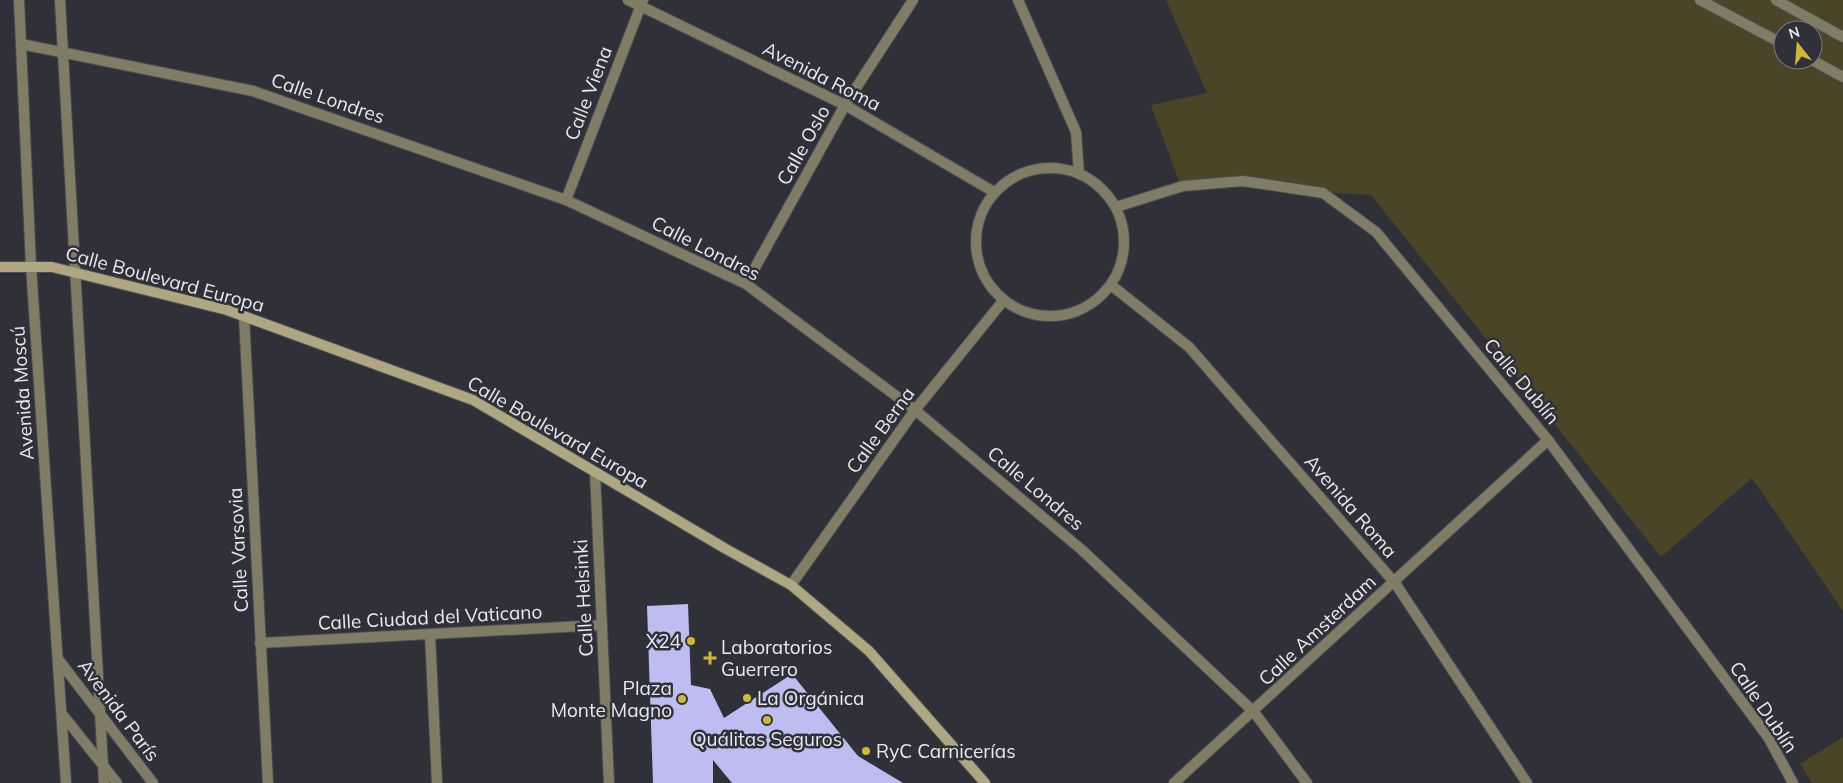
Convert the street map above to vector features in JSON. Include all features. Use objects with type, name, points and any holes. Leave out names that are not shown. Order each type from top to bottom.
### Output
[{"type":"main road","name":"Calle Boulevard Europa","points":[[0,266],[52,267],[244,316],[473,400],[791,584],[869,651],[986,782]]},
{"type":"street","name":"Avenida Moscú","points":[[19,0],[31,266],[66,783]]},
{"type":"street","points":[[60,0],[77,274],[104,783]]},
{"type":"street","name":"Avenida Roma","points":[[628,0],[642,3],[845,105],[994,192]]},
{"type":"street","name":"Calle Oslo","points":[[746,284],[845,105],[913,0]]},
{"type":"street","points":[[1018,0],[1076,132],[1080,173]]},
{"type":"street","points":[[1700,0],[1773,39]]},
{"type":"street","points":[[1776,0],[1843,37]]},
{"type":"street","name":"Calle Viena","points":[[566,200],[642,3]]},
{"type":"street","name":"Calle Londres","points":[[21,44],[253,91],[566,200],[746,284],[914,410],[1082,550],[1254,712],[1307,783]]},
{"type":"street","points":[[1823,66],[1843,76]]},
{"type":"street","points":[[1057,168],[1080,173],[1101,187],[1116,207],[1123,226],[1124,247],[1120,268],[1110,285],[1093,303],[1072,313],[1048,317],[1024,312],[1003,301],[987,283],[977,260],[975,237],[981,213],[994,192],[1012,177],[1034,169],[1057,168]]},
{"type":"street","name":"Calle Dublín","points":[[1116,207],[1183,186],[1243,181],[1322,193],[1376,232],[1548,440],[1768,737],[1793,783]]},
{"type":"street","name":"Avenida Roma","points":[[1110,285],[1189,347],[1395,583],[1528,783]]},
{"type":"street","name":"Calle Berna","points":[[791,584],[914,410],[1003,301]]},
{"type":"street","name":"Calle Varsovia","points":[[244,316],[268,783]]},
{"type":"street","name":"Calle Amsterdam","points":[[1174,783],[1395,583],[1548,440]]},
{"type":"street","name":"Calle Helsinki","points":[[595,472],[609,783]]},
{"type":"street","name":"Calle Ciudad del Vaticano","points":[[260,643],[602,625]]},
{"type":"street","points":[[430,634],[437,783]]},
{"type":"street","name":"Avenida París","points":[[58,659],[153,783]]},
{"type":"street","points":[[62,714],[117,783]]},
{"type":"shaded area","points":[[1166,0],[1843,0],[1843,611],[1752,478],[1661,557],[1371,195],[1180,184],[1151,105],[1207,93]]},
{"type":"shaded area","points":[[1843,737],[1843,783],[1812,783],[1800,764]]},
{"type":"building","name":"Plaza Monte Magno","points":[[688,604],[691,685],[710,689],[724,718],[792,674],[858,756],[903,783],[732,783],[713,760],[713,783],[653,783],[647,606]]},
{"type":"place","name":"X24","points":[[691,641]]},
{"type":"place","name":"Laboratorios Guerrero","points":[[710,658]]},
{"type":"place","name":"La Orgánica","points":[[747,698]]},
{"type":"place","name":"Plaza Monte Magno","points":[[682,699]]},
{"type":"place","name":"Quálitas Seguros","points":[[767,720]]},
{"type":"place","name":"RyC Carnicerías","points":[[866,751]]}]
